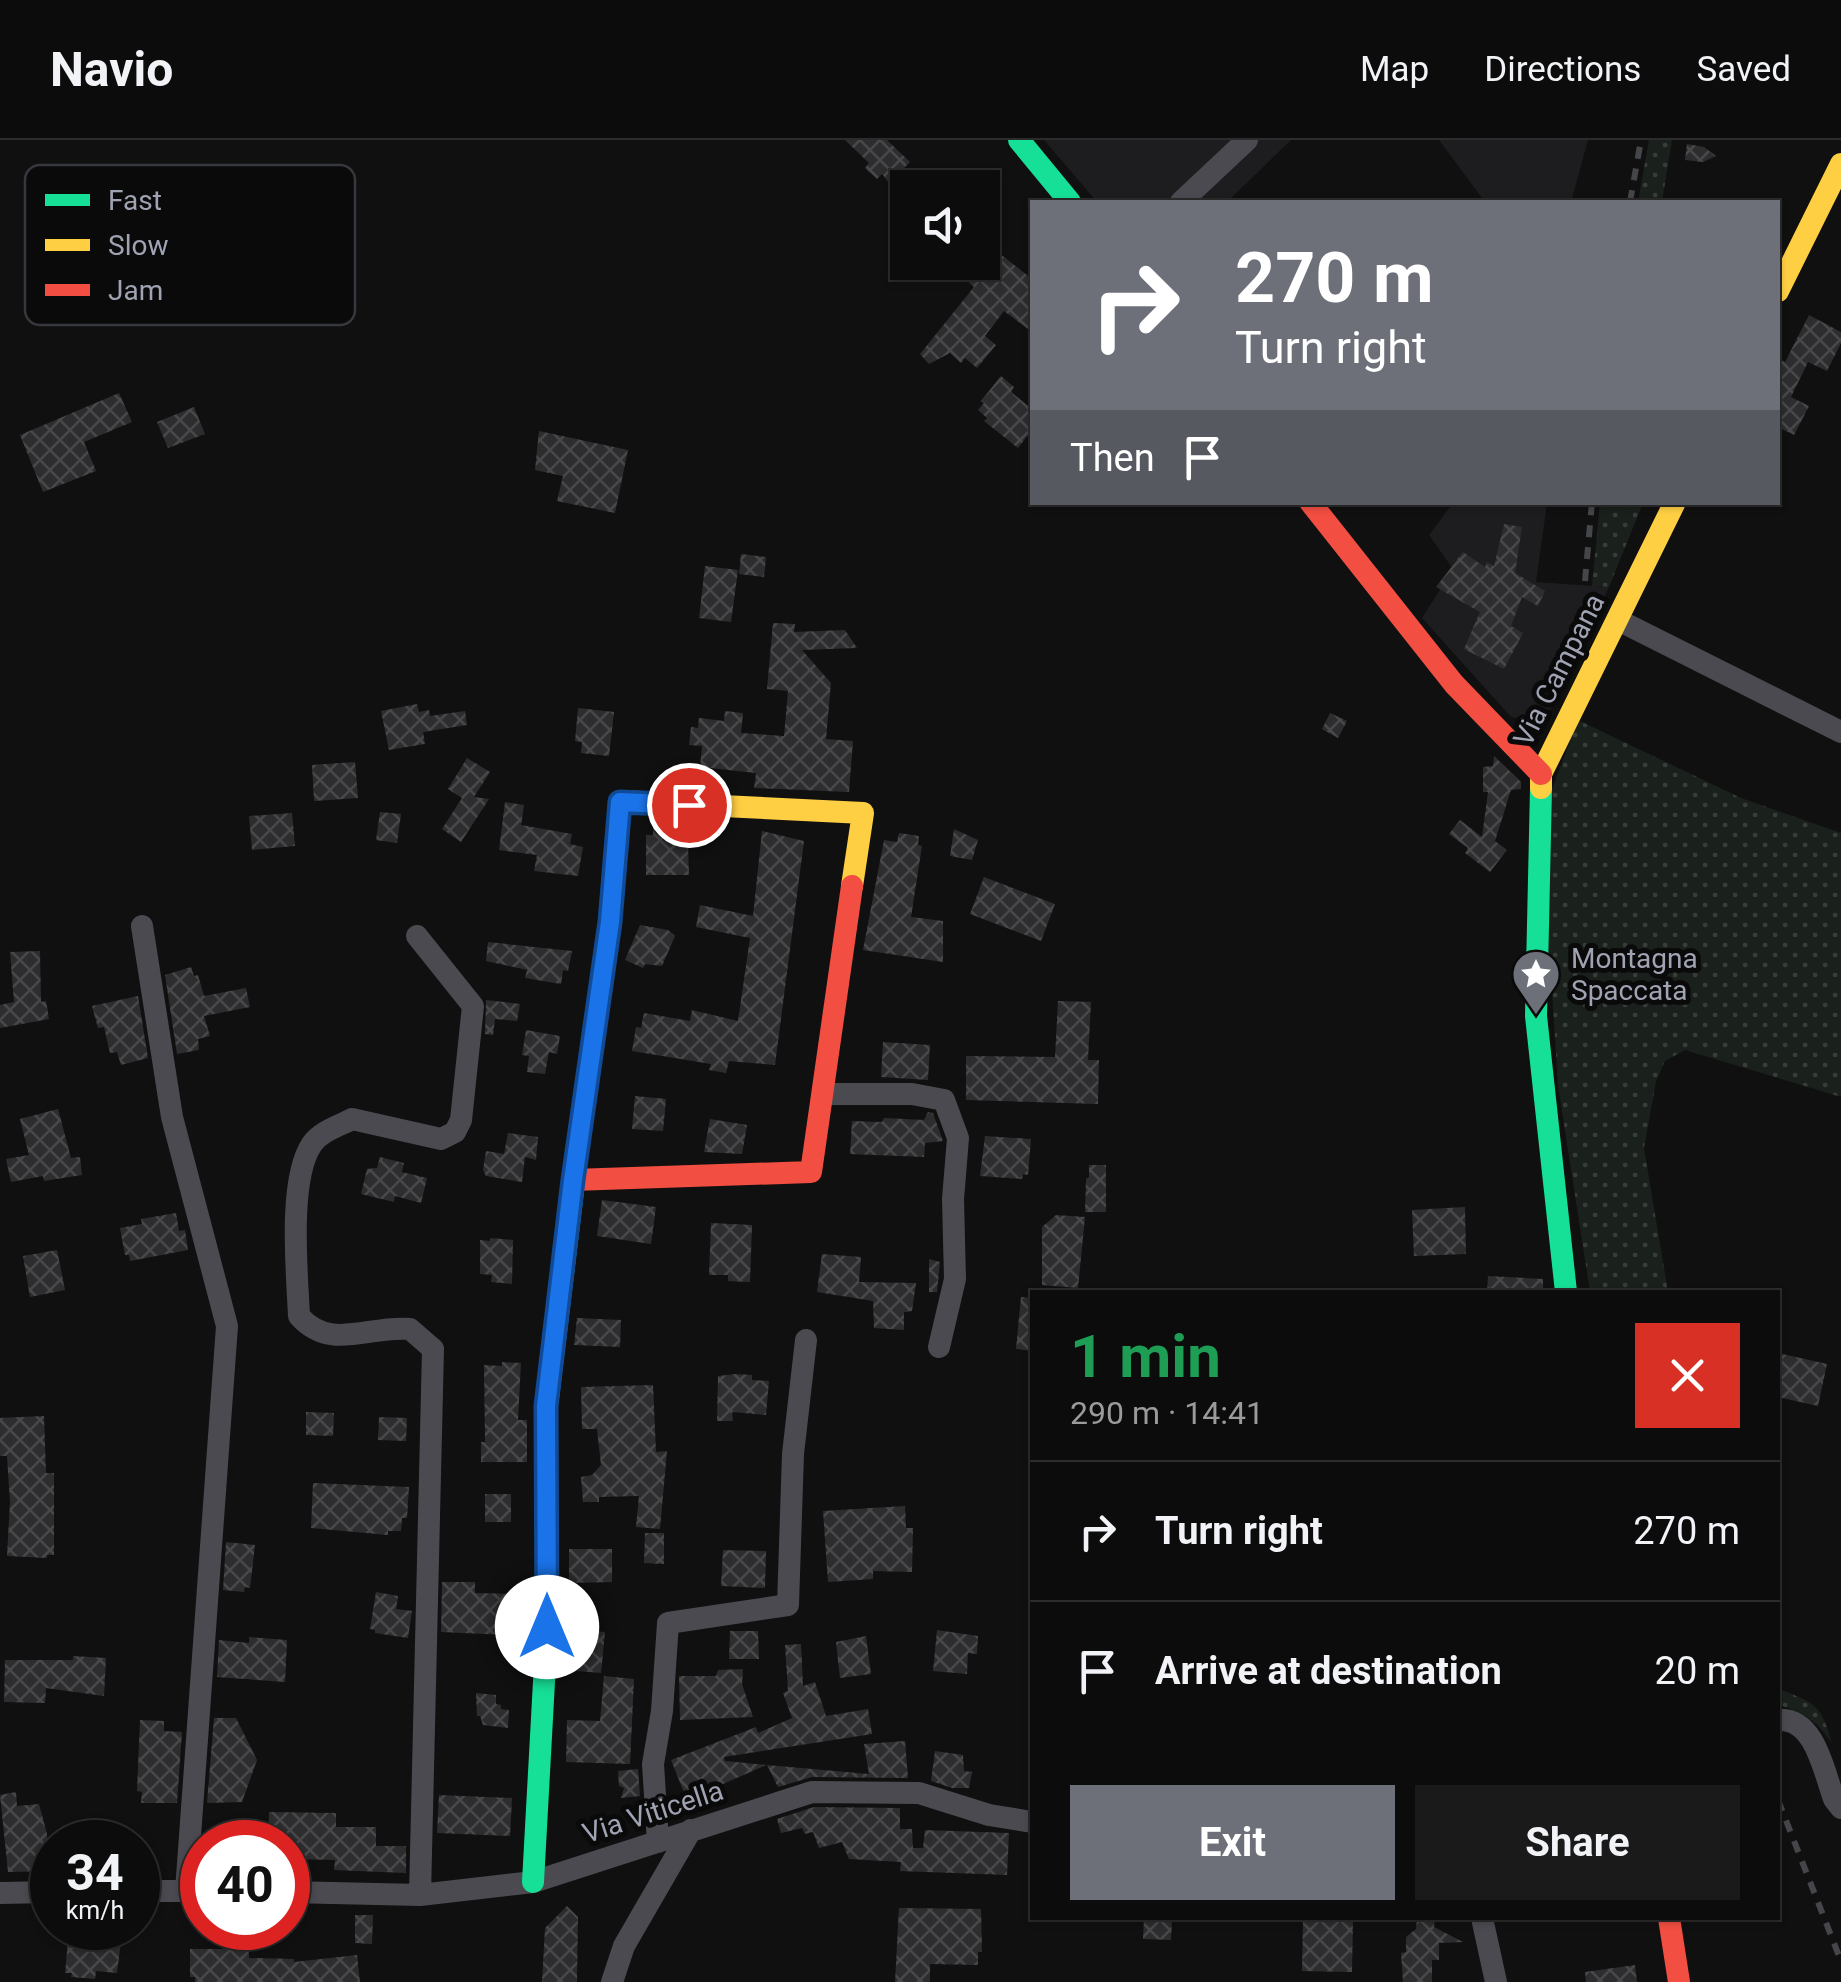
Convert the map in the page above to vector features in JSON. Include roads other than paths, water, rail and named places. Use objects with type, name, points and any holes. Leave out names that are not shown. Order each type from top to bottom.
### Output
[{"type":"street","points":[[1019,140],[1068,200]]},
{"type":"street","points":[[1183,200],[1247,140]]},
{"type":"street","points":[[1780,287],[1841,164]]},
{"type":"street","points":[[1312,505],[1454,684],[1540,774]]},
{"type":"street","name":"Via Campana","points":[[1566,1290],[1536,1016],[1540,774],[1674,505]]},
{"type":"street","points":[[1618,620],[1841,732]]},
{"type":"street","points":[[533,1882],[547,1627],[546,1406],[573,1180],[610,922],[620,802],[863,813],[811,1172],[573,1180]]},
{"type":"street","points":[[142,926],[172,1117],[227,1326],[198,1820]]},
{"type":"street","points":[[417,936],[473,1006],[461,1120],[455,1132],[441,1139],[352,1119],[314,1140],[300,1169],[297,1254],[299,1316],[311,1330],[335,1336],[410,1329],[432,1349],[420,1894]]},
{"type":"street","points":[[824,1094],[912,1094],[944,1100],[958,1138],[953,1199],[955,1279],[940,1347]]},
{"type":"street","points":[[658,1842],[654,1764],[668,1623],[788,1605],[793,1454],[806,1340]]},
{"type":"street","points":[[1780,1720],[1787,1719],[1808,1732],[1839,1810]]},
{"type":"street","name":"Via Viticella","points":[[310,1892],[420,1894],[533,1882],[812,1792],[919,1793],[989,1815],[1030,1822]]},
{"type":"street","points":[[612,1982],[624,1946],[691,1830]]},
{"type":"street","points":[[0,1892],[30,1892]]},
{"type":"street","points":[[1482,1920],[1496,1982]]},
{"type":"street","points":[[1669,1920],[1679,1982]]},
{"type":"railway","points":[[1630,200],[1641,140]]},
{"type":"railway","points":[[1585,581],[1592,505]]},
{"type":"railway","points":[[1780,1805],[1841,1961]]},
{"type":"place","name":"Montagna Spaccata","points":[[1536,1016]]}]
